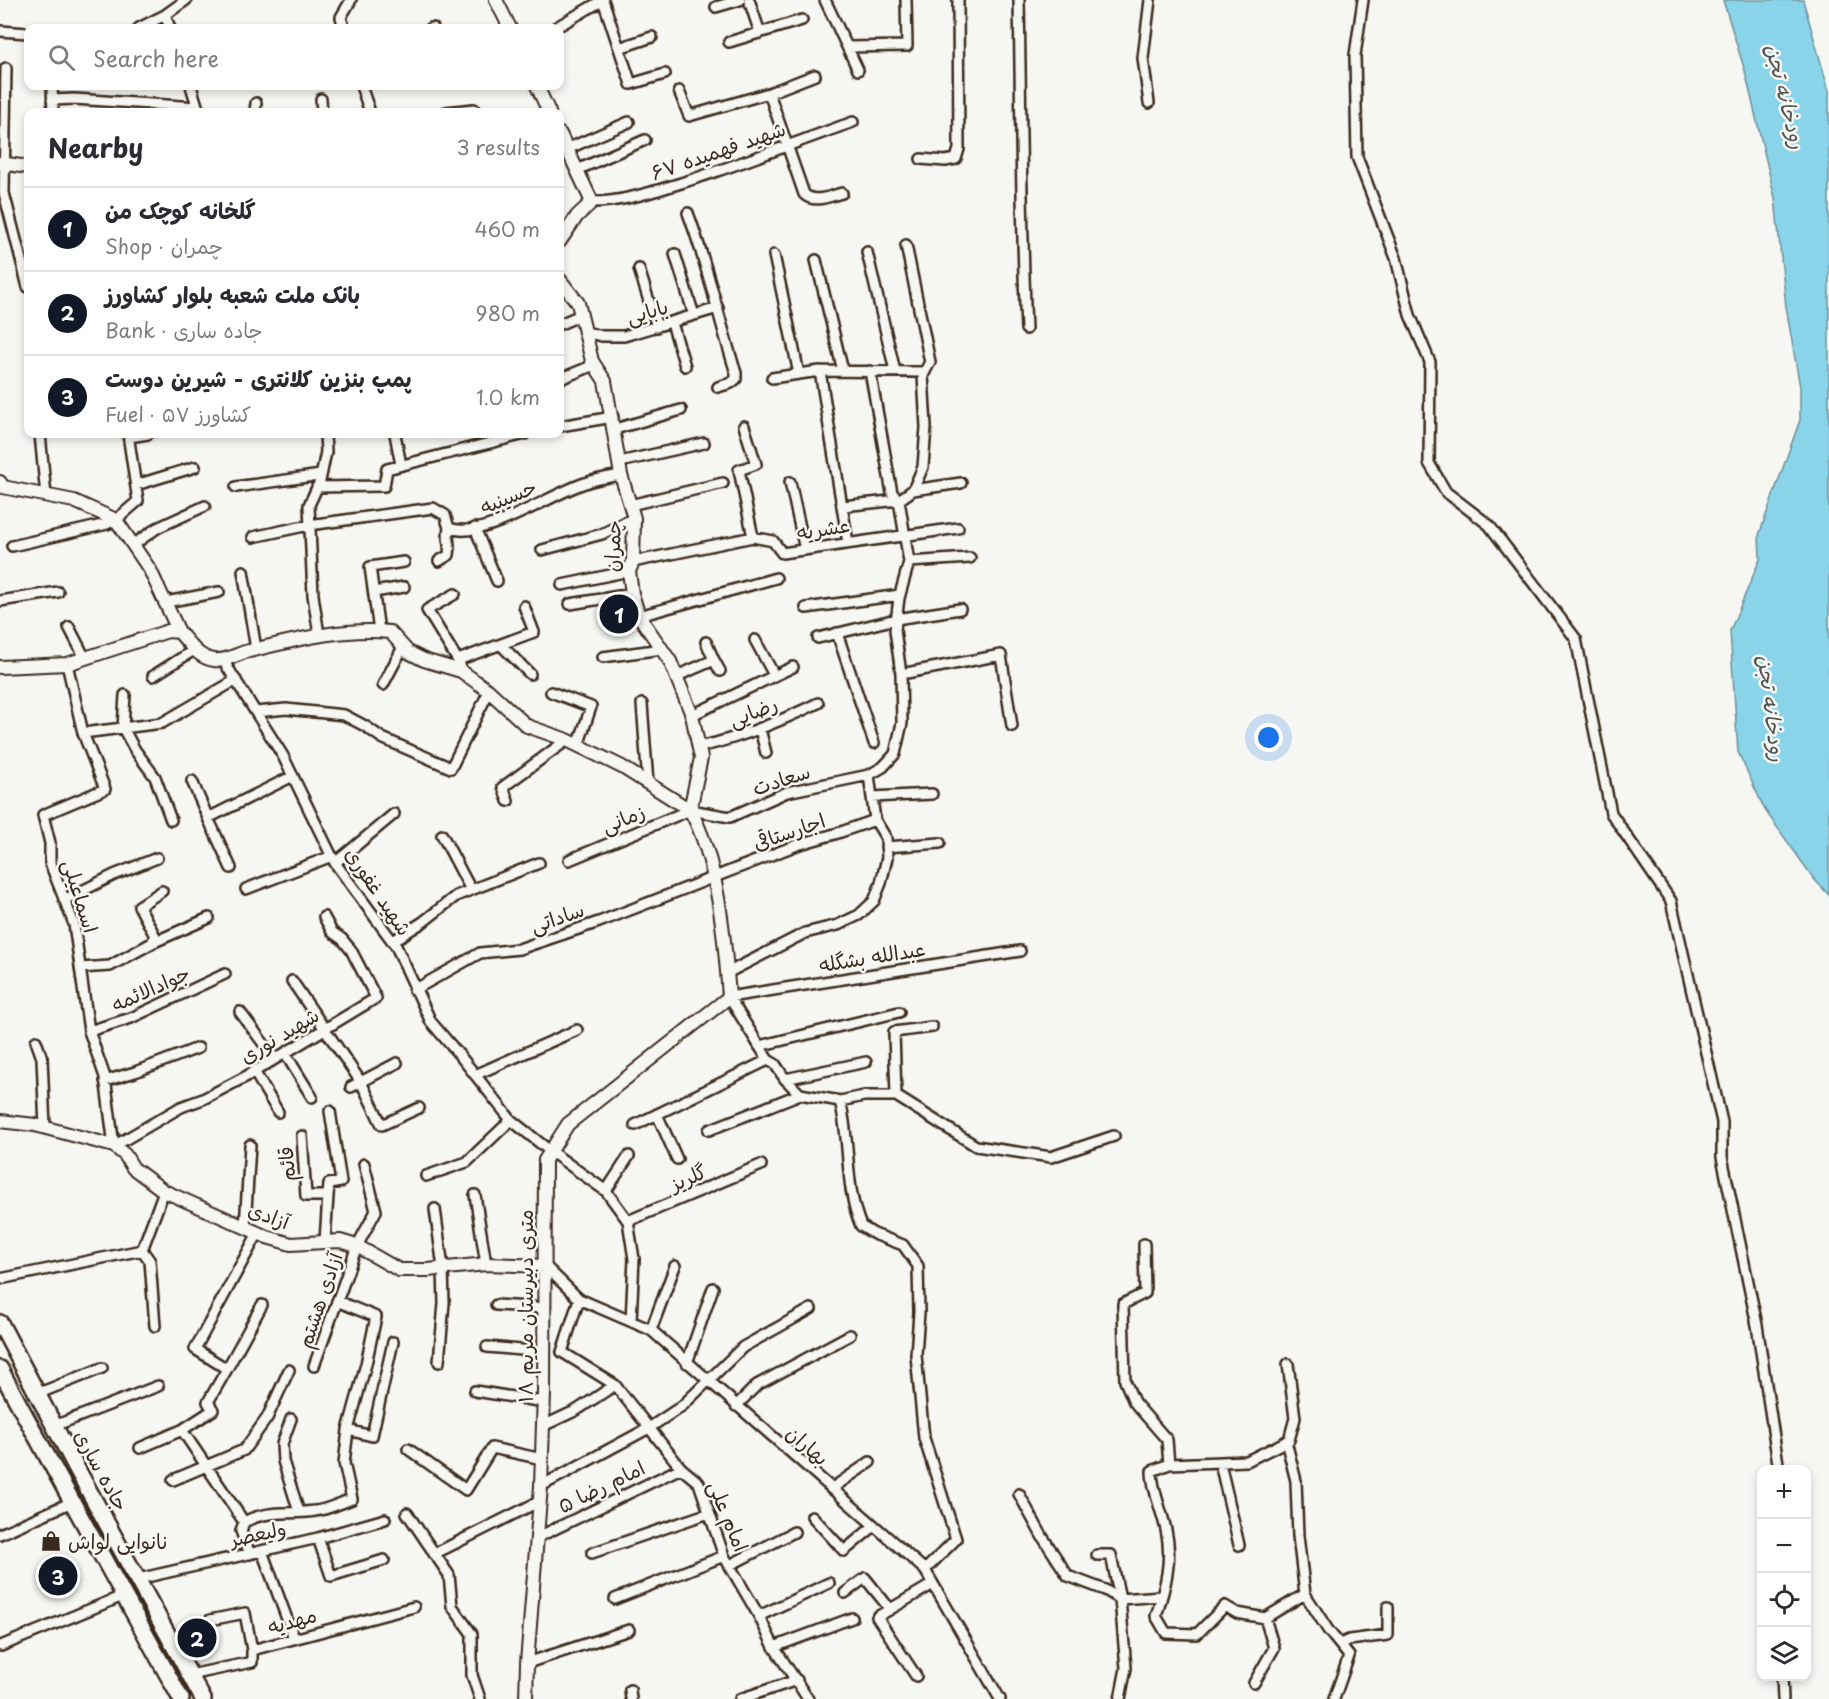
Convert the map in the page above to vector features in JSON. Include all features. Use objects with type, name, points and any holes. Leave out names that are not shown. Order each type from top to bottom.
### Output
[{"type":"highway","name":"جاده ساری","points":[[0,1323],[203,1699]]},
{"type":"highway","points":[[1,1374],[181,1699]]},
{"type":"street","points":[[147,24],[186,0]]},
{"type":"street","points":[[496,0],[508,24]]},
{"type":"street","points":[[562,24],[603,0],[631,84],[665,74]]},
{"type":"street","points":[[716,7],[740,0]]},
{"type":"street","points":[[749,0],[760,33]]},
{"type":"street","points":[[825,0],[858,70]]},
{"type":"street","points":[[847,47],[907,46],[906,0]]},
{"type":"street","points":[[921,159],[945,161],[956,159],[959,149],[958,0]]},
{"type":"street","points":[[1019,0],[1023,154],[1021,216],[1026,329]]},
{"type":"street","points":[[1149,103],[1143,57],[1150,0]]},
{"type":"street","points":[[1363,0],[1354,55],[1357,157],[1396,258],[1410,315],[1430,362],[1429,463],[1446,492],[1489,525],[1576,639],[1611,813],[1671,900],[1722,1122],[1722,1157],[1757,1325],[1778,1465]]},
{"type":"street","points":[[343,24],[340,17],[349,1]]},
{"type":"street","points":[[165,15],[168,24]]},
{"type":"street","points":[[729,42],[802,20]]},
{"type":"street","points":[[0,31],[24,33]]},
{"type":"street","points":[[619,48],[652,37]]},
{"type":"street","points":[[6,68],[2,163],[4,193],[24,272]]},
{"type":"street","points":[[679,91],[689,116],[769,93],[815,75]]},
{"type":"street","points":[[52,90],[53,108]]},
{"type":"street","points":[[192,90],[197,108]]},
{"type":"street","points":[[363,90],[369,108]]},
{"type":"street","points":[[539,90],[547,108]]},
{"type":"street","points":[[769,93],[789,145],[804,194],[815,199],[842,193]]},
{"type":"street","points":[[52,100],[74,99],[175,108]]},
{"type":"street","points":[[321,99],[322,108]]},
{"type":"street","points":[[567,149],[629,122]]},
{"type":"street","name":"شهید فهمیده ۶۷","points":[[592,202],[610,202],[655,191],[718,171],[853,122]]},
{"type":"street","points":[[577,171],[645,140]]},
{"type":"street","points":[[564,143],[592,202],[577,216],[564,235]]},
{"type":"street","points":[[2,163],[24,166]]},
{"type":"street","points":[[688,213],[709,272],[725,339],[736,373],[736,379],[731,383],[718,387]]},
{"type":"street","points":[[906,245],[930,362],[923,375],[926,427],[923,467],[913,490]]},
{"type":"street","points":[[867,252],[895,371]]},
{"type":"street","points":[[675,254],[694,315]]},
{"type":"street","points":[[774,255],[799,374]]},
{"type":"street","points":[[816,260],[843,371]]},
{"type":"street","points":[[639,269],[657,327]]},
{"type":"street","name":"چمران","points":[[564,285],[578,303],[594,365],[605,381],[614,423],[621,475],[632,512],[632,594],[639,616],[670,661],[692,715],[701,758],[690,810]]},
{"type":"street","name":"بابایی","points":[[585,332],[602,336],[624,336],[718,308]]},
{"type":"street","points":[[564,322],[581,315]]},
{"type":"street","points":[[672,323],[685,366]]},
{"type":"street","points":[[564,377],[594,365]]},
{"type":"street","points":[[772,378],[820,371],[925,372]]},
{"type":"street","points":[[820,371],[848,543]]},
{"type":"street","points":[[870,371],[892,493],[899,500],[909,562],[900,595],[895,630],[900,674],[1001,654],[1012,726]]},
{"type":"street","points":[[564,426],[614,423],[681,410]]},
{"type":"street","points":[[562,585],[753,537],[739,470],[756,464],[744,426]]},
{"type":"street","points":[[40,438],[46,496]]},
{"type":"street","points":[[12,546],[70,534],[116,520],[138,501],[128,438]]},
{"type":"street","points":[[319,635],[313,595],[309,505],[321,475],[326,452],[324,438]]},
{"type":"street","points":[[396,438],[401,465]]},
{"type":"street","points":[[317,487],[384,486],[387,469],[509,438]]},
{"type":"street","points":[[620,462],[704,443]]},
{"type":"street","points":[[136,485],[195,467]]},
{"type":"street","points":[[236,488],[321,475]]},
{"type":"street","name":"حسینیه","points":[[449,528],[458,531],[494,524],[584,483],[621,475]]},
{"type":"street","points":[[0,482],[3,487],[74,501],[116,520],[150,570],[179,632],[194,650],[212,660],[223,660],[256,649],[319,635],[390,632],[408,652],[465,674],[527,726],[622,766],[690,810],[707,851],[714,877],[729,997],[768,1060],[775,1064],[785,1079],[801,1094]]},
{"type":"street","points":[[790,482],[805,550]]},
{"type":"street","points":[[542,550],[602,534],[632,512],[723,483]]},
{"type":"street","points":[[843,506],[899,500],[913,490],[961,483]]},
{"type":"street","points":[[133,545],[157,528],[205,506]]},
{"type":"street","points":[[253,537],[309,525],[433,508],[445,515],[449,528],[447,536],[449,555],[439,561]]},
{"type":"street","points":[[476,528],[497,581]]},
{"type":"street","name":"عشریه","points":[[753,537],[773,541],[782,553],[958,528]]},
{"type":"street","points":[[909,562],[970,558]]},
{"type":"street","points":[[379,631],[370,567],[404,562]]},
{"type":"street","points":[[243,571],[256,649]]},
{"type":"street","points":[[639,616],[776,578]]},
{"type":"street","points":[[374,592],[404,587]]},
{"type":"street","points":[[0,601],[58,592]]},
{"type":"street","points":[[166,602],[219,592]]},
{"type":"street","points":[[455,594],[427,610],[465,674]]},
{"type":"street","points":[[570,604],[632,594]]},
{"type":"street","points":[[806,608],[900,595]]},
{"type":"street","points":[[458,660],[534,632],[524,606]]},
{"type":"street","points":[[818,638],[896,619],[960,609]]},
{"type":"street","points":[[69,627],[85,658]]},
{"type":"street","points":[[0,667],[67,664],[168,631],[179,632]]},
{"type":"street","points":[[837,633],[874,743]]},
{"type":"street","points":[[755,640],[774,675]]},
{"type":"street","points":[[706,642],[720,671]]},
{"type":"street","points":[[501,645],[530,674]]},
{"type":"street","points":[[382,685],[403,646]]},
{"type":"street","points":[[603,657],[662,649]]},
{"type":"street","points":[[153,676],[194,650]]},
{"type":"street","name":"شهید غفوری","points":[[223,660],[283,756],[334,860],[393,941],[430,1022],[511,1120],[550,1151]]},
{"type":"street","points":[[677,676],[714,660]]},
{"type":"street","name":"اسماعیلی","points":[[67,664],[83,733],[105,789],[43,815],[50,843],[50,863],[74,924],[89,1031],[105,1081],[114,1146]]},
{"type":"street","points":[[692,715],[793,667]]},
{"type":"street","name":"سعادت","points":[[690,810],[730,817],[787,792],[869,775],[883,767],[895,754],[902,723],[900,674]]},
{"type":"street","points":[[83,733],[162,723],[236,680]]},
{"type":"street","points":[[256,712],[286,709],[344,715],[382,738],[451,768],[489,692]]},
{"type":"street","points":[[508,801],[503,787],[572,743],[591,706],[551,692]]},
{"type":"street","points":[[125,695],[123,728],[135,750],[155,777],[171,820]]},
{"type":"street","name":"رضایی","points":[[699,747],[726,741],[760,729],[818,703]]},
{"type":"street","points":[[642,704],[648,783]]},
{"type":"street","points":[[760,729],[766,753]]},
{"type":"street","points":[[727,973],[805,933],[838,925],[859,915],[874,900],[881,884],[887,858],[886,838],[875,819],[869,775]]},
{"type":"street","points":[[208,818],[293,776]]},
{"type":"street","points":[[192,782],[231,868]]},
{"type":"street","points":[[872,797],[932,794]]},
{"type":"street","name":"زمانی","points":[[570,860],[690,810]]},
{"type":"street","points":[[246,889],[334,860],[394,814]]},
{"type":"street","name":"اجارستاقی","points":[[714,877],[797,845],[875,819]]},
{"type":"street","points":[[442,835],[471,890]]},
{"type":"street","points":[[886,847],[940,843]]},
{"type":"street","points":[[64,900],[114,875],[157,858]]},
{"type":"street","points":[[393,941],[423,922],[456,896],[539,863]]},
{"type":"street","name":"ساداتی","points":[[414,990],[480,952],[519,949],[599,922],[714,877]]},
{"type":"street","points":[[152,943],[155,936],[139,906],[162,891]]},
{"type":"street","name":"شهید نوری","points":[[114,1146],[181,1107],[203,1099],[254,1071],[376,998],[351,950],[332,932],[324,917]]},
{"type":"street","points":[[80,968],[110,966],[152,943],[209,918]]},
{"type":"street","name":"عبدالله بشگله","points":[[729,997],[1020,951]]},
{"type":"street","name":"جوادالائمه","points":[[89,1031],[131,1018],[225,974]]},
{"type":"street","points":[[292,981],[361,1082],[382,1125],[419,1108]]},
{"type":"street","name":"۱۸ متری دبیرستان مریم","points":[[526,1699],[541,1486],[544,1402],[545,1160],[568,1124],[729,997]]},
{"type":"street","points":[[240,1012],[275,1059]]},
{"type":"street","points":[[759,1046],[899,1012]]},
{"type":"street","points":[[896,1096],[894,1032],[932,1026]]},
{"type":"street","points":[[475,1075],[577,1030]]},
{"type":"street","points":[[36,1041],[42,1058],[45,1128]]},
{"type":"street","points":[[105,1081],[198,1048]]},
{"type":"street","points":[[285,1053],[312,1097]]},
{"type":"street","points":[[635,1125],[768,1060]]},
{"type":"street","points":[[785,1079],[866,1062]]},
{"type":"street","points":[[351,1087],[397,1063]]},
{"type":"street","points":[[254,1071],[278,1112]]},
{"type":"street","points":[[710,1130],[801,1094],[840,1101],[864,1096],[896,1096],[976,1146],[1051,1157],[1114,1136]]},
{"type":"street","points":[[840,1101],[845,1121],[850,1193],[861,1226],[874,1234],[903,1245],[918,1266],[919,1312],[916,1355],[924,1438],[956,1539],[925,1570]]},
{"type":"street","points":[[325,1241],[329,1184],[341,1182],[330,1111]]},
{"type":"street","points":[[657,1114],[677,1159]]},
{"type":"street","points":[[426,1176],[467,1162],[511,1120]]},
{"type":"street","points":[[0,1121],[45,1128],[114,1146]]},
{"type":"street","name":"قائم","points":[[302,1136],[306,1196],[328,1196]]},
{"type":"street","points":[[245,1227],[250,1145]]},
{"type":"street","name":"آزادی","points":[[114,1146],[125,1155],[133,1168],[164,1191],[258,1233],[291,1244],[340,1240],[357,1246],[399,1270],[486,1264],[545,1266]]},
{"type":"street","points":[[550,1151],[606,1191],[628,1221],[634,1259],[631,1321]]},
{"type":"street","points":[[606,1191],[629,1156]]},
{"type":"street","name":"آزادی هشتم","points":[[314,1366],[357,1246],[376,1211],[364,1164]]},
{"type":"street","name":"گلریز","points":[[628,1221],[761,1166]]},
{"type":"street","points":[[142,1250],[164,1191]]},
{"type":"street","points":[[475,1195],[486,1264]]},
{"type":"street","points":[[435,1209],[443,1268],[444,1303],[439,1362]]},
{"type":"street","points":[[227,1369],[195,1349],[258,1233]]},
{"type":"street","points":[[1144,1244],[1145,1293],[1123,1304],[1125,1381],[1134,1402],[1167,1440],[1169,1464]]},
{"type":"street","points":[[0,1279],[142,1250]]},
{"type":"street","points":[[142,1250],[150,1261],[155,1326]]},
{"type":"street","name":"بهاران","points":[[545,1266],[579,1299],[651,1330],[925,1570],[1000,1699]]},
{"type":"street","points":[[651,1330],[675,1266]]},
{"type":"street","points":[[687,1363],[713,1288]]},
{"type":"street","name":"امام علی","points":[[579,1299],[562,1352],[617,1387],[681,1468],[699,1483],[724,1556],[774,1647],[808,1699]]},
{"type":"street","points":[[250,1554],[241,1531],[244,1522],[258,1515],[318,1511],[352,1499],[344,1463],[348,1430],[366,1365],[376,1317],[337,1301]]},
{"type":"street","points":[[141,1448],[182,1430],[213,1410],[208,1402],[262,1305]]},
{"type":"street","points":[[496,1305],[545,1308]]},
{"type":"street","points":[[541,1486],[649,1428],[682,1406],[743,1347],[811,1309]]},
{"type":"street","points":[[736,1406],[757,1385],[850,1335]]},
{"type":"street","points":[[348,1430],[372,1436],[393,1342]]},
{"type":"street","points":[[487,1347],[545,1352]]},
{"type":"street","points":[[1288,1364],[1295,1418],[1289,1440],[1247,1461],[1169,1464],[1152,1471],[1152,1483],[1167,1531],[1170,1565],[1155,1616],[1166,1633],[1197,1634],[1225,1606],[1237,1613],[1265,1618],[1305,1594]]},
{"type":"street","points":[[37,1394],[102,1368]]},
{"type":"street","points":[[173,1480],[244,1450],[267,1418],[289,1370]]},
{"type":"street","points":[[54,1426],[158,1386]]},
{"type":"street","points":[[543,1426],[578,1410],[617,1387]]},
{"type":"street","points":[[475,1390],[544,1402]]},
{"type":"street","points":[[291,1419],[282,1444],[283,1461],[299,1512]]},
{"type":"street","points":[[182,1430],[244,1522]]},
{"type":"street","points":[[1287,1441],[1296,1481],[1298,1536],[1305,1594],[1328,1630],[1349,1656],[1334,1699]]},
{"type":"street","points":[[408,1449],[466,1490],[492,1448],[542,1458]]},
{"type":"street","points":[[831,1489],[870,1462]]},
{"type":"street","points":[[1220,1463],[1239,1545]]},
{"type":"street","name":"امام رضا ۵","points":[[536,1538],[681,1468]]},
{"type":"street","points":[[1019,1494],[1042,1536],[1068,1576],[1105,1590],[1120,1599],[1162,1596]]},
{"type":"street","points":[[434,1554],[540,1501]]},
{"type":"street","points":[[0,1534],[72,1502]]},
{"type":"street","points":[[407,1513],[449,1575],[452,1606],[471,1634],[471,1675],[480,1699]]},
{"type":"street","points":[[592,1553],[709,1513]]},
{"type":"street","points":[[812,1516],[844,1551],[874,1526]]},
{"type":"street","name":"ولیعصر","points":[[138,1579],[318,1538],[385,1519]]},
{"type":"street","points":[[730,1565],[794,1532]]},
{"type":"street","points":[[318,1538],[331,1576],[384,1560]]},
{"type":"street","points":[[262,1551],[294,1638]]},
{"type":"street","points":[[1097,1555],[1111,1555],[1120,1599],[1126,1668],[1120,1699]]},
{"type":"street","points":[[615,1599],[724,1556]]},
{"type":"street","points":[[845,1593],[865,1578],[890,1609]]},
{"type":"street","points":[[759,1616],[829,1583]]},
{"type":"street","points":[[916,1676],[877,1617],[933,1584]]},
{"type":"street","points":[[1,1646],[125,1595]]},
{"type":"street","name":"مهدیه","points":[[190,1675],[252,1662],[252,1650],[414,1607]]},
{"type":"street","points":[[1340,1644],[1349,1640],[1388,1635],[1388,1607]]},
{"type":"street","points":[[210,1620],[245,1613],[252,1650]]},
{"type":"street","points":[[774,1647],[852,1618]]},
{"type":"street","points":[[1254,1683],[1274,1648],[1265,1618]]},
{"type":"street","points":[[527,1663],[629,1630]]},
{"type":"street","points":[[740,1699],[797,1680]]},
{"type":"street","points":[[1782,1681],[1783,1699]]},
{"type":"water","name":"رودخانه تجن","points":[[1723,0],[1803,0],[1829,91],[1829,895],[1814,879],[1765,810],[1738,752],[1730,631],[1760,559],[1759,535],[1800,420],[1800,387],[1786,307],[1775,198],[1745,71]]},
{"type":"place","name":"گلخانه کوچک من","points":[[619,614]]},
{"type":"place","name":"نانوایی لواش","points":[[51,1541]]},
{"type":"place","name":"پمپ بنزین کلانتری - شیرین دوست","points":[[58,1576]]},
{"type":"place","name":"بانک ملت شعبه بلوار کشاورز","points":[[197,1638]]}]
